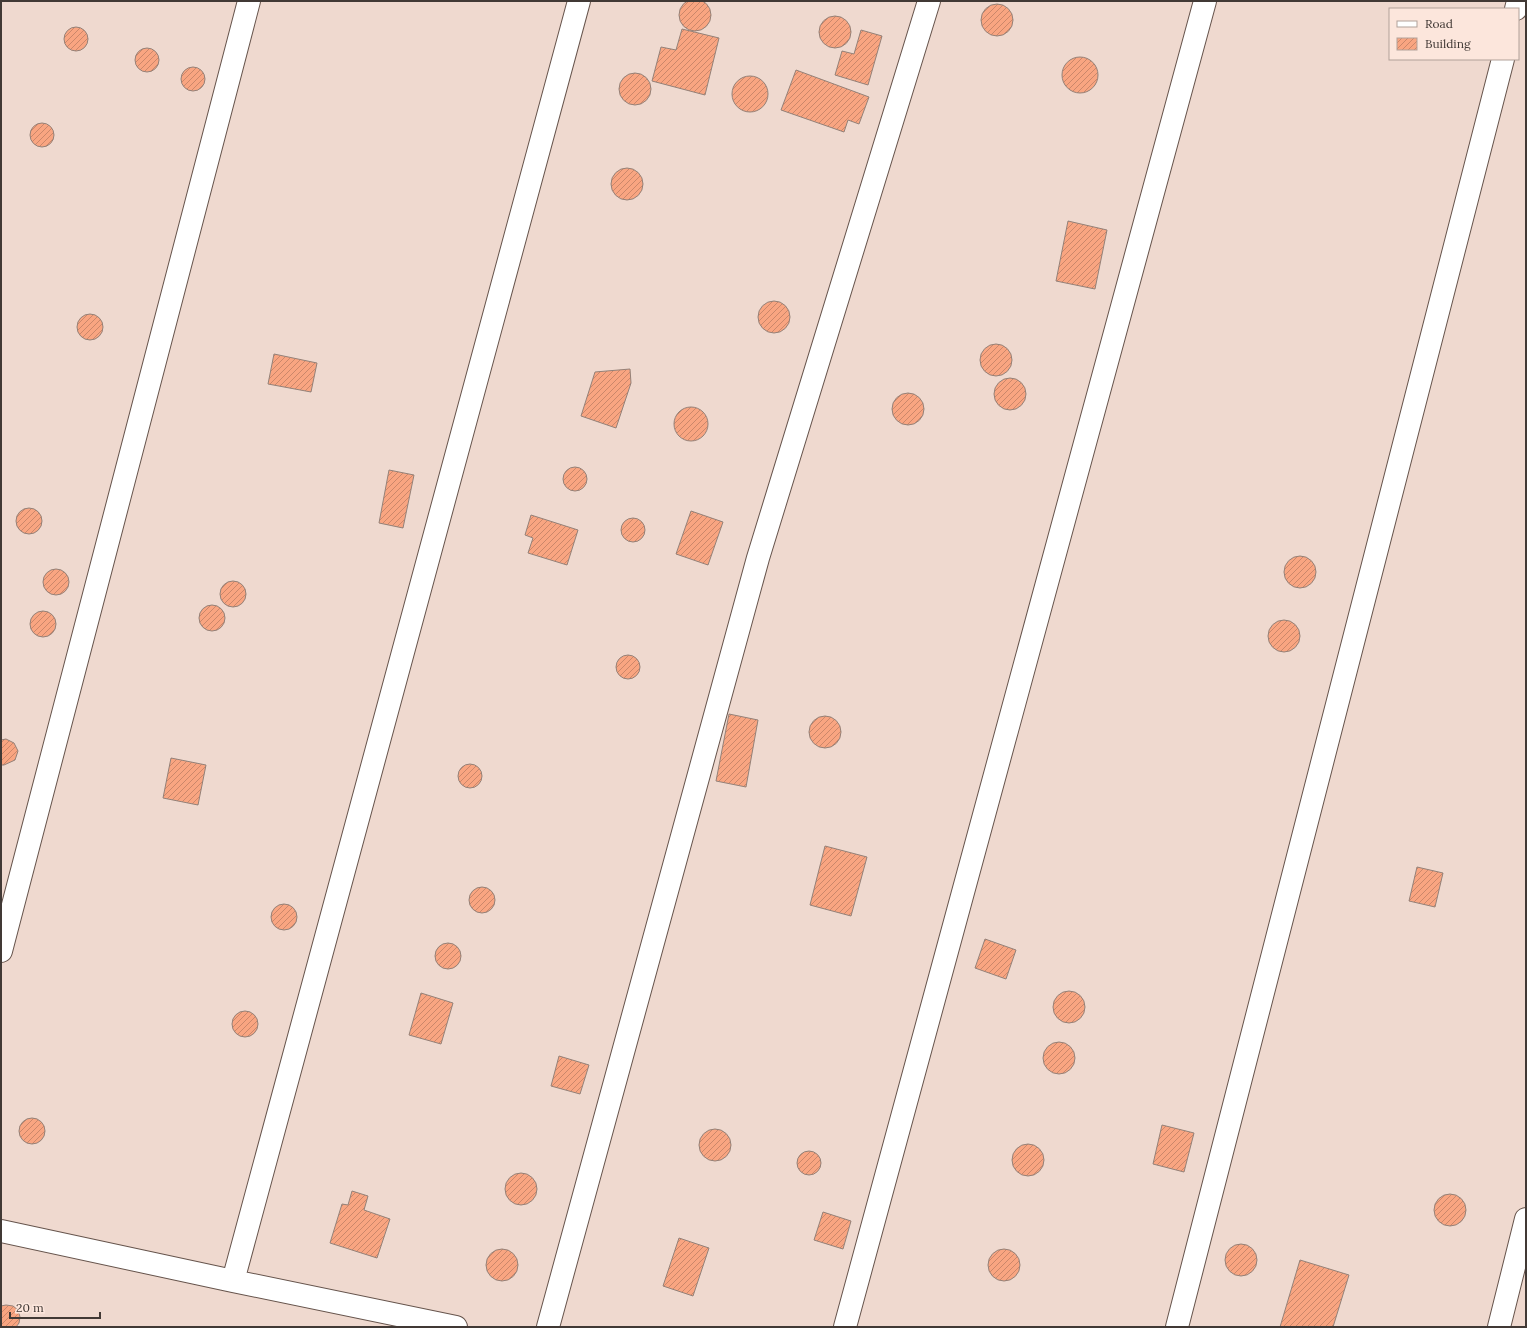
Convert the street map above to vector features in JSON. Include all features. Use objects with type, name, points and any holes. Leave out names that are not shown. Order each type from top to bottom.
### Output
[{"type":"street","points":[[1,951],[249,1]]},
{"type":"street","points":[[233,1281],[578,1]]},
{"type":"street","points":[[548,1327],[758,558],[929,1]]},
{"type":"street","points":[[845,1327],[1205,1]]},
{"type":"street","points":[[1177,1327],[1503,60]]},
{"type":"street","points":[[1499,1327],[1526,1219]]},
{"type":"street","points":[[1,1231],[456,1327]]},
{"type":"building","points":[[692,-1],[698,-1],[708,6],[711,15],[710,21],[704,28],[698,31],[692,31],[682,24],[679,18],[679,12],[686,2]]},
{"type":"building","points":[[1000,4],[1006,6],[1011,11],[1013,20],[1011,29],[1006,34],[994,36],[988,34],[983,29],[981,17],[983,11],[988,6]]},
{"type":"building","points":[[838,16],[844,18],[849,23],[851,32],[849,41],[844,46],[832,48],[826,46],[821,41],[819,29],[821,23],[826,18]]},
{"type":"building","points":[[76,27],[85,30],[88,39],[85,48],[76,51],[67,48],[64,39],[67,30]]},
{"type":"building","points":[[682,29],[719,38],[705,95],[652,81],[661,47],[676,50]]},
{"type":"building","points":[[861,30],[882,36],[868,85],[835,75],[842,51],[854,54]]},
{"type":"building","points":[[147,48],[152,49],[158,55],[158,65],[152,71],[147,72],[142,71],[136,65],[135,60],[136,55],[142,49]]},
{"type":"building","points":[[1080,57],[1093,62],[1098,75],[1093,88],[1080,93],[1067,88],[1062,75],[1067,62]]},
{"type":"building","points":[[193,67],[202,70],[205,79],[202,88],[193,91],[184,88],[181,79],[184,70]]},
{"type":"building","points":[[796,70],[869,97],[859,124],[848,120],[844,132],[781,110]]},
{"type":"building","points":[[632,73],[638,73],[648,80],[651,89],[650,95],[644,102],[638,105],[632,105],[622,98],[619,92],[619,86],[626,76]]},
{"type":"building","points":[[754,76],[763,81],[767,87],[767,101],[763,107],[754,112],[746,112],[737,107],[733,101],[732,90],[737,81],[743,77]]},
{"type":"building","points":[[42,123],[47,124],[53,130],[53,140],[47,146],[42,147],[37,146],[31,140],[30,135],[31,130],[37,124]]},
{"type":"building","points":[[630,168],[636,170],[641,175],[643,184],[641,193],[636,198],[624,200],[618,198],[613,193],[611,181],[613,175],[618,170]]},
{"type":"building","points":[[1068,221],[1107,230],[1095,289],[1056,281]]},
{"type":"building","points":[[774,301],[783,304],[787,308],[790,317],[787,326],[783,330],[774,333],[765,330],[761,326],[758,317],[761,308],[765,304]]},
{"type":"building","points":[[90,314],[99,318],[103,327],[99,336],[90,340],[81,336],[77,327],[81,318]]},
{"type":"building","points":[[993,344],[999,344],[1009,351],[1012,360],[1011,366],[1005,373],[999,376],[993,376],[983,369],[980,363],[980,357],[987,347]]},
{"type":"building","points":[[274,354],[317,363],[311,392],[268,384]]},
{"type":"building","points":[[630,369],[631,383],[616,428],[581,416],[595,372]]},
{"type":"building","points":[[1007,378],[1013,378],[1023,385],[1026,394],[1025,400],[1019,407],[1013,410],[1007,410],[997,403],[994,397],[994,391],[1001,381]]},
{"type":"building","points":[[911,393],[917,395],[922,400],[924,409],[922,418],[917,423],[905,425],[899,423],[894,418],[892,406],[894,400],[899,395]]},
{"type":"building","points":[[688,407],[694,407],[698,408],[705,414],[708,424],[707,431],[701,438],[694,441],[688,441],[684,440],[677,434],[674,427],[674,421],[675,417],[681,410]]},
{"type":"building","points":[[575,467],[584,470],[587,479],[584,488],[575,491],[566,488],[563,479],[566,470]]},
{"type":"building","points":[[389,470],[414,475],[403,528],[379,523]]},
{"type":"building","points":[[29,508],[38,512],[42,521],[38,530],[29,534],[20,530],[16,521],[20,512]]},
{"type":"building","points":[[691,511],[723,522],[708,565],[676,554]]},
{"type":"building","points":[[531,515],[578,530],[567,565],[528,553],[533,538],[525,535]]},
{"type":"building","points":[[633,518],[642,521],[645,530],[642,539],[633,542],[624,539],[621,530],[624,521]]},
{"type":"building","points":[[1300,556],[1306,557],[1313,563],[1316,572],[1315,578],[1309,585],[1300,588],[1294,587],[1287,581],[1284,572],[1285,566],[1291,559]]},
{"type":"building","points":[[56,569],[65,573],[69,582],[65,591],[56,595],[47,591],[43,582],[47,573]]},
{"type":"building","points":[[233,581],[242,585],[246,594],[242,603],[233,607],[224,603],[220,594],[224,585]]},
{"type":"building","points":[[212,605],[221,609],[225,618],[221,627],[212,631],[203,627],[199,618],[203,609]]},
{"type":"building","points":[[43,611],[52,615],[56,624],[52,633],[43,637],[34,633],[30,624],[34,615]]},
{"type":"building","points":[[1284,620],[1290,621],[1297,627],[1300,636],[1299,642],[1293,649],[1284,652],[1278,651],[1271,645],[1268,636],[1269,630],[1275,623]]},
{"type":"building","points":[[628,655],[633,656],[639,662],[639,672],[633,678],[628,679],[623,678],[617,672],[616,667],[617,662],[623,656]]},
{"type":"building","points":[[729,714],[758,720],[746,787],[716,781]]},
{"type":"building","points":[[822,716],[828,716],[838,723],[841,732],[840,738],[834,745],[828,748],[822,748],[812,741],[809,735],[809,729],[816,719]]},
{"type":"building","points":[[6,739],[14,743],[18,751],[15,760],[1,765],[1,740]]},
{"type":"building","points":[[171,758],[206,765],[198,805],[163,798]]},
{"type":"building","points":[[470,764],[479,767],[482,776],[479,785],[470,788],[461,785],[458,776],[461,767]]},
{"type":"building","points":[[825,846],[867,857],[851,916],[810,905]]},
{"type":"building","points":[[1417,867],[1443,873],[1435,907],[1409,901]]},
{"type":"building","points":[[482,887],[491,891],[495,900],[491,909],[482,913],[473,909],[469,900],[473,891]]},
{"type":"building","points":[[284,904],[293,908],[297,917],[293,926],[284,930],[275,926],[271,917],[275,908]]},
{"type":"building","points":[[985,939],[1016,950],[1006,979],[975,968]]},
{"type":"building","points":[[448,943],[457,947],[461,956],[457,965],[448,969],[439,965],[435,956],[439,947]]},
{"type":"building","points":[[1069,991],[1075,992],[1082,998],[1085,1007],[1084,1013],[1078,1020],[1069,1023],[1063,1022],[1056,1016],[1053,1007],[1054,1001],[1060,994]]},
{"type":"building","points":[[421,993],[453,1003],[441,1044],[409,1035]]},
{"type":"building","points":[[245,1011],[254,1015],[258,1024],[254,1033],[245,1037],[236,1033],[232,1024],[236,1015]]},
{"type":"building","points":[[1059,1042],[1065,1043],[1072,1049],[1075,1058],[1074,1064],[1068,1071],[1059,1074],[1053,1073],[1046,1067],[1043,1058],[1044,1052],[1050,1045]]},
{"type":"building","points":[[559,1056],[589,1065],[580,1094],[551,1086]]},
{"type":"building","points":[[32,1118],[41,1122],[45,1131],[41,1140],[32,1144],[23,1140],[19,1131],[23,1122]]},
{"type":"building","points":[[1162,1125],[1194,1133],[1184,1172],[1153,1164]]},
{"type":"building","points":[[715,1129],[721,1130],[728,1136],[731,1145],[730,1151],[724,1158],[715,1161],[709,1160],[702,1154],[699,1145],[700,1139],[706,1132]]},
{"type":"building","points":[[1028,1144],[1034,1145],[1041,1151],[1044,1160],[1043,1166],[1037,1173],[1028,1176],[1022,1175],[1015,1169],[1012,1160],[1013,1154],[1019,1147]]},
{"type":"building","points":[[809,1151],[814,1152],[820,1158],[820,1168],[814,1174],[809,1175],[804,1174],[798,1168],[797,1163],[798,1158],[804,1152]]},
{"type":"building","points":[[521,1173],[527,1174],[534,1180],[537,1189],[536,1195],[530,1202],[521,1205],[515,1204],[508,1198],[505,1189],[506,1183],[512,1176]]},
{"type":"building","points":[[352,1191],[368,1196],[364,1210],[390,1219],[377,1258],[330,1243],[342,1204],[348,1205]]},
{"type":"building","points":[[1447,1194],[1453,1194],[1463,1201],[1466,1210],[1465,1216],[1459,1223],[1453,1226],[1447,1226],[1437,1219],[1434,1213],[1434,1207],[1441,1197]]},
{"type":"building","points":[[823,1212],[851,1221],[843,1249],[814,1240]]},
{"type":"building","points":[[679,1238],[709,1248],[693,1296],[663,1286]]},
{"type":"building","points":[[1241,1244],[1247,1245],[1254,1251],[1257,1260],[1256,1266],[1250,1273],[1241,1276],[1235,1275],[1228,1269],[1225,1260],[1226,1254],[1232,1247]]},
{"type":"building","points":[[502,1249],[508,1250],[515,1256],[518,1265],[517,1271],[511,1278],[502,1281],[496,1280],[489,1274],[486,1265],[487,1259],[493,1252]]},
{"type":"building","points":[[1004,1249],[1010,1250],[1017,1256],[1020,1265],[1019,1271],[1013,1278],[1004,1281],[998,1280],[991,1274],[988,1265],[989,1259],[995,1252]]},
{"type":"building","points":[[1300,1260],[1349,1275],[1333,1327],[1280,1327]]},
{"type":"building","points":[[1,1306],[13,1306],[18,1310],[20,1317],[19,1323],[16,1327],[1,1327]]}]
